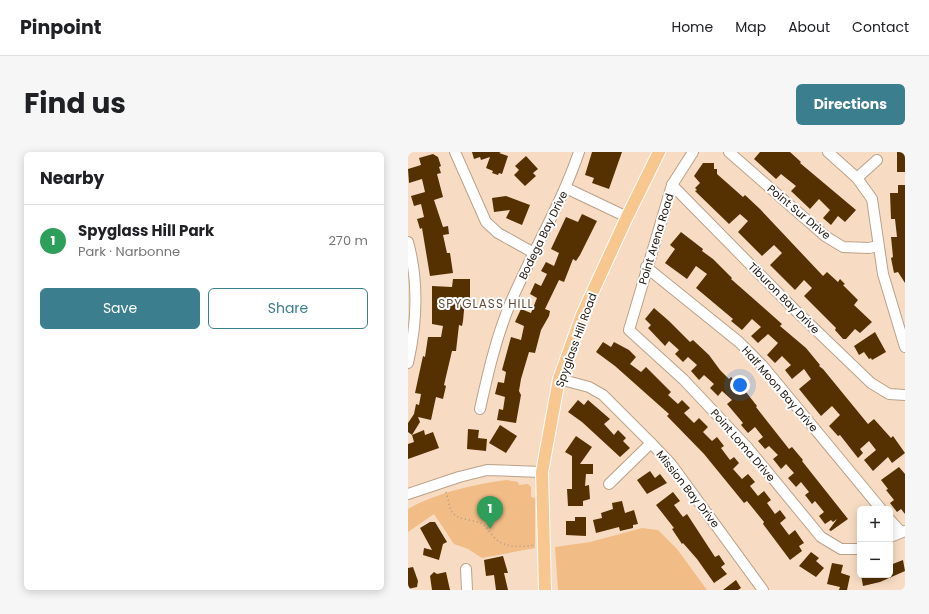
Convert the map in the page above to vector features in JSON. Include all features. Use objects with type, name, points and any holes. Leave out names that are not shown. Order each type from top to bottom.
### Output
[{"type":"main road","name":"Spyglass Hill Road","points":[[545,590],[542,472],[559,379],[582,315],[626,218],[659,152]]},
{"type":"street","points":[[455,152],[486,222],[498,233],[534,253]]},
{"type":"street","name":"Bodega Bay Drive","points":[[480,409],[500,329],[534,253],[566,188],[579,152]]},
{"type":"street","name":"Point Arena Road","points":[[629,330],[646,267],[672,185],[692,152]]},
{"type":"street","name":"Point Sur Drive","points":[[730,152],[825,236],[843,247],[869,248],[878,246]]},
{"type":"street","points":[[828,152],[857,178],[872,199],[882,274],[905,347]]},
{"type":"street","points":[[857,178],[877,160]]},
{"type":"street","name":"Tiburon Bay Drive","points":[[672,185],[794,309],[871,383],[889,394],[905,395]]},
{"type":"street","points":[[566,188],[626,218]]},
{"type":"street","points":[[408,242],[414,272],[416,296],[414,332],[408,363]]},
{"type":"street","name":"Half Moon Bay Drive","points":[[646,267],[739,342],[762,365],[879,506]]},
{"type":"street","name":"Point Loma Drive","points":[[629,330],[684,380],[747,447],[821,537],[841,549],[857,549]]},
{"type":"street","name":"Mission Bay Drive","points":[[559,379],[589,387],[603,396],[651,443],[671,464],[763,590]]},
{"type":"street","points":[[609,484],[651,443]]},
{"type":"street","points":[[408,494],[458,477],[486,470],[542,472]]},
{"type":"street","points":[[893,523],[903,531],[893,536]]},
{"type":"street","points":[[466,569],[467,590]]},
{"type":"path","points":[[446,492],[453,514],[484,525],[491,535],[502,544],[511,546],[537,545]]},
{"type":"shaded area","points":[[507,480],[518,482],[519,485],[528,484],[531,487],[531,497],[535,498],[535,548],[482,558],[468,549],[454,544],[434,514],[408,532],[408,509],[419,503],[456,490]]},
{"type":"shaded area","points":[[642,528],[658,530],[677,549],[707,590],[558,590],[555,547],[590,542]]},
{"type":"building","points":[[472,152],[501,152],[499,153],[508,156],[502,174],[499,173],[498,175],[492,173],[493,171],[486,168],[490,157],[481,160],[480,157],[474,159]]},
{"type":"building","points":[[592,152],[622,152],[609,189],[592,183],[594,178],[585,175]]},
{"type":"building","points":[[760,152],[790,152],[801,162],[800,163],[856,210],[845,222],[838,216],[831,225],[823,218],[830,210],[819,199],[810,209],[791,191],[796,186],[781,174],[776,179],[754,159]]},
{"type":"building","points":[[897,152],[905,152],[905,172],[897,172]]},
{"type":"building","points":[[433,154],[438,157],[441,166],[439,167],[441,173],[437,174],[443,197],[434,200],[443,227],[448,226],[449,234],[443,235],[447,253],[450,253],[453,273],[430,276],[422,228],[420,229],[417,219],[424,217],[421,204],[414,206],[411,196],[425,192],[422,179],[409,183],[408,169],[421,165],[419,158]]},
{"type":"building","points":[[526,156],[538,169],[533,173],[536,176],[525,186],[514,175],[519,170],[515,166]]},
{"type":"building","points":[[703,163],[714,163],[714,169],[717,169],[717,174],[743,197],[745,195],[760,209],[823,276],[827,272],[838,282],[840,279],[845,284],[843,285],[858,300],[854,305],[872,322],[860,333],[855,329],[846,339],[843,339],[835,330],[836,328],[804,296],[812,288],[804,280],[795,290],[770,265],[782,253],[774,245],[762,256],[738,232],[748,221],[740,214],[729,224],[695,191],[697,190],[695,188],[700,183],[694,176]]},
{"type":"building","points":[[898,185],[905,185],[905,283],[898,272],[894,273],[891,258],[893,257],[891,237],[897,237],[895,219],[891,219],[890,193],[898,193]]},
{"type":"building","points":[[506,196],[530,205],[522,225],[506,218],[510,210],[494,212],[492,198]]},
{"type":"building","points":[[582,214],[597,221],[580,255],[576,261],[573,259],[564,282],[559,280],[545,309],[550,311],[549,316],[541,330],[535,353],[529,352],[521,379],[519,391],[521,395],[516,423],[497,420],[499,409],[503,410],[505,397],[495,394],[498,382],[504,383],[506,372],[502,370],[511,337],[521,340],[524,326],[515,322],[521,309],[531,313],[537,298],[530,294],[535,283],[541,286],[547,274],[541,271],[546,262],[554,266],[559,253],[551,249],[566,217],[578,222]]},
{"type":"building","points":[[681,232],[703,249],[702,251],[713,259],[732,278],[731,279],[782,324],[780,326],[806,348],[820,365],[819,366],[868,424],[874,419],[891,438],[893,436],[905,453],[892,463],[888,457],[873,471],[864,460],[876,450],[869,441],[860,449],[863,453],[858,458],[840,435],[838,436],[829,426],[840,415],[832,406],[821,416],[799,389],[811,379],[804,369],[792,379],[785,370],[791,365],[782,356],[775,363],[767,355],[778,343],[768,334],[758,343],[751,336],[761,327],[752,319],[742,330],[731,321],[733,319],[696,288],[707,274],[696,266],[687,279],[665,263],[675,249],[670,245]]},
{"type":"building","points":[[453,279],[470,279],[470,300],[465,300],[462,326],[459,325],[456,351],[452,351],[444,385],[446,386],[443,399],[436,397],[431,420],[418,417],[420,422],[412,435],[408,432],[408,423],[414,414],[416,404],[419,405],[421,394],[415,393],[423,356],[425,357],[428,337],[441,337],[443,326],[432,324],[432,286],[452,287]]},
{"type":"building","points":[[654,308],[690,342],[693,340],[709,355],[729,379],[731,377],[736,382],[734,384],[744,394],[746,392],[789,449],[792,447],[803,460],[802,461],[848,519],[831,531],[829,530],[837,519],[833,522],[831,520],[825,524],[819,516],[824,512],[815,501],[812,504],[805,495],[809,492],[801,482],[796,487],[788,478],[794,473],[786,464],[781,469],[773,459],[778,455],[769,446],[765,449],[758,441],[763,437],[755,427],[748,433],[741,425],[743,423],[727,404],[732,400],[722,391],[718,396],[710,388],[714,384],[704,375],[699,380],[691,371],[697,365],[688,357],[683,362],[675,354],[679,350],[669,341],[665,346],[648,328],[651,325],[645,319]]},
{"type":"building","points":[[875,332],[886,352],[872,360],[871,358],[869,359],[864,352],[859,355],[854,346]]},
{"type":"building","points":[[603,342],[611,347],[614,342],[629,350],[636,357],[630,364],[641,372],[646,367],[671,392],[668,395],[678,404],[682,400],[690,408],[684,413],[694,423],[699,418],[708,427],[703,432],[712,441],[717,437],[724,446],[721,448],[730,460],[734,457],[739,463],[733,469],[742,479],[748,474],[755,482],[750,486],[758,496],[764,491],[771,500],[767,503],[775,514],[780,510],[786,518],[780,523],[789,535],[795,530],[804,543],[799,546],[802,551],[790,560],[763,524],[764,522],[747,501],[744,503],[704,454],[667,416],[669,414],[615,366],[596,352]]},
{"type":"building","points":[[578,400],[584,405],[588,400],[610,419],[604,424],[614,435],[618,430],[626,438],[623,441],[630,448],[620,457],[582,422],[568,412]]},
{"type":"building","points":[[500,425],[517,436],[506,453],[489,443]]},
{"type":"building","points":[[468,429],[479,430],[478,438],[487,439],[486,451],[467,449]]},
{"type":"building","points":[[424,430],[425,435],[433,432],[439,448],[408,459],[408,444],[414,442],[412,435]]},
{"type":"building","points":[[576,436],[592,447],[580,464],[593,464],[593,474],[586,474],[585,486],[589,485],[590,499],[583,501],[583,506],[568,506],[567,489],[572,489],[572,456],[565,452]]},
{"type":"building","points":[[899,467],[905,474],[905,514],[901,509],[897,512],[890,503],[894,500],[886,490],[888,489],[881,480]]},
{"type":"building","points":[[650,471],[655,478],[660,474],[667,483],[647,494],[637,480]]},
{"type":"building","points":[[673,492],[680,501],[674,505],[683,517],[687,514],[715,557],[719,555],[725,564],[721,567],[727,574],[714,583],[697,559],[683,543],[682,544],[672,529],[674,528],[656,505]]},
{"type":"building","points":[[622,501],[625,513],[634,510],[638,524],[633,525],[633,528],[620,531],[619,527],[596,533],[593,520],[602,518],[601,513],[613,509],[612,503]]},
{"type":"building","points":[[575,517],[586,517],[586,536],[566,535],[566,521],[575,521]]},
{"type":"building","points":[[430,522],[435,522],[447,542],[443,544],[439,560],[423,555],[424,548],[432,550],[420,528]]},
{"type":"building","points":[[811,552],[819,558],[816,561],[824,568],[816,577],[799,566]]},
{"type":"building","points":[[503,556],[508,573],[504,573],[508,590],[496,590],[494,575],[486,576],[484,560]]},
{"type":"building","points":[[903,560],[905,571],[893,576],[893,564]]},
{"type":"building","points":[[832,563],[843,565],[841,573],[850,576],[847,590],[839,590],[840,587],[827,584]]},
{"type":"building","points":[[413,567],[418,581],[417,587],[408,589],[408,568]]},
{"type":"building","points":[[434,572],[437,574],[446,572],[450,590],[432,590],[430,576]]},
{"type":"building","points":[[862,578],[889,578],[880,582],[863,586]]},
{"type":"building","points":[[736,580],[741,588],[738,590],[723,590]]},
{"type":"place","name":"Spyglass Hill Park","points":[[490,529]]},
{"type":"district","name":"SPYGLASS HILL","points":[[486,304]]}]
